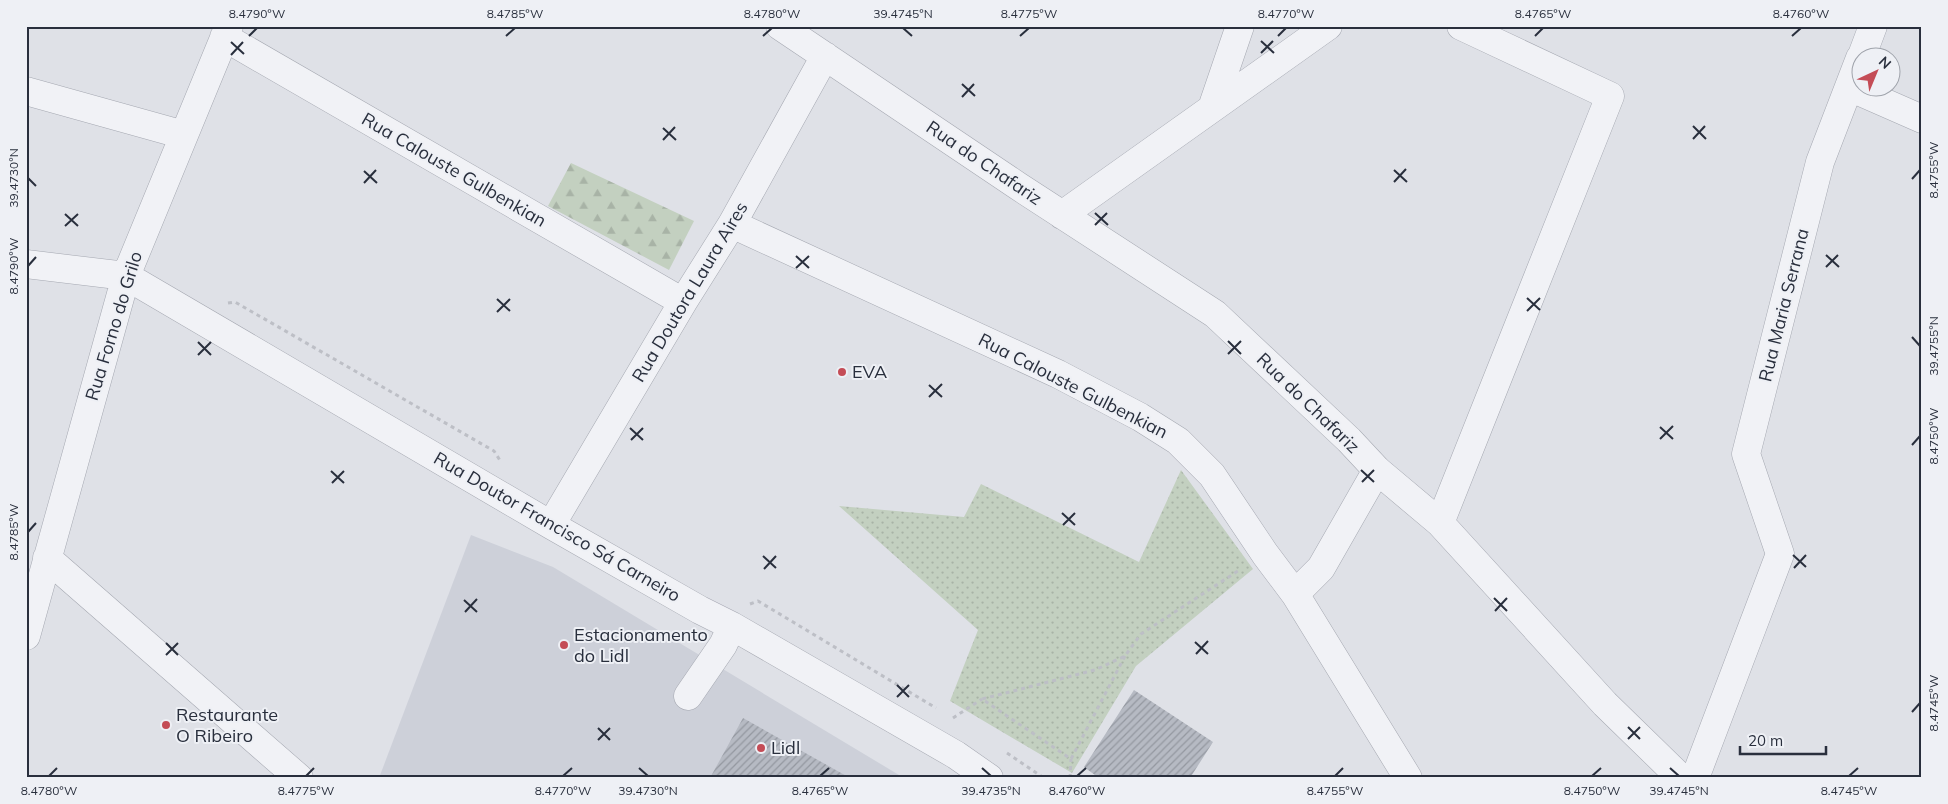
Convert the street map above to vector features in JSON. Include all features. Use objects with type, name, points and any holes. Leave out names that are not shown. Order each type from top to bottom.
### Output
[{"type":"street","name":"Rua do Chafariz","points":[[780,26],[1062,215],[1215,314],[1349,440],[1377,470],[1440,523],[1605,704],[1682,778]]},
{"type":"street","points":[[1212,108],[1240,26]]},
{"type":"street","points":[[1062,215],[1328,26]]},
{"type":"street","points":[[1440,523],[1610,96],[1462,26]]},
{"type":"street","name":"Rua Maria Serrana","points":[[1865,48],[1873,26]]},
{"type":"street","name":"Rua Forno do Grilo","points":[[26,636],[126,276],[227,32]]},
{"type":"street","name":"Rua Calouste Gulbenkian","points":[[227,32],[683,302]]},
{"type":"street","name":"Rua Doutora Laura Aires","points":[[551,525],[683,302],[732,224],[825,56]]},
{"type":"street","points":[[1849,87],[1922,119]]},
{"type":"street","name":"Rua Maria Serrana","points":[[1696,778],[1780,554],[1746,454],[1820,162],[1849,87]]},
{"type":"street","points":[[26,91],[184,134]]},
{"type":"street","name":"Rua Calouste Gulbenkian","points":[[732,224],[1049,370],[1140,417],[1178,441],[1212,476],[1265,554],[1295,594],[1408,778]]},
{"type":"street","points":[[26,264],[126,276]]},
{"type":"street","name":"Rua Doutor Francisco Sá Carneiro","points":[[126,276],[551,525],[700,610],[732,626],[956,755],[989,778]]},
{"type":"street","points":[[1295,594],[1321,568],[1377,470]]},
{"type":"street","points":[[47,558],[299,778]]},
{"type":"street","points":[[688,696],[723,645],[732,626]]},
{"type":"path","points":[[1070,778],[1071,758],[1125,656],[1140,634],[1265,554]]},
{"type":"path","points":[[953,718],[982,699],[1095,670],[1125,656]]},
{"type":"path","points":[[982,699],[1071,758]]},
{"type":"shaded area","name":"Estacionamento do Lidl","points":[[471,535],[553,567],[904,778],[379,778]]},
{"type":"green space","points":[[571,163],[694,221],[669,270],[548,206]]},
{"type":"green space","points":[[1181,470],[1253,569],[1136,666],[1072,773],[950,701],[978,630],[839,506],[964,517],[981,484],[1139,562]]},
{"type":"building","points":[[1134,690],[1213,742],[1190,778],[1099,778],[1084,767]]},
{"type":"building","name":"Lidl","points":[[743,718],[850,778],[710,778]]},
{"type":"place","name":"EVA","points":[[842,372]]},
{"type":"place","name":"Estacionamento do Lidl","points":[[564,645]]},
{"type":"place","name":"Restaurante O Ribeiro","points":[[166,725]]},
{"type":"place","name":"Lidl","points":[[761,748]]}]
